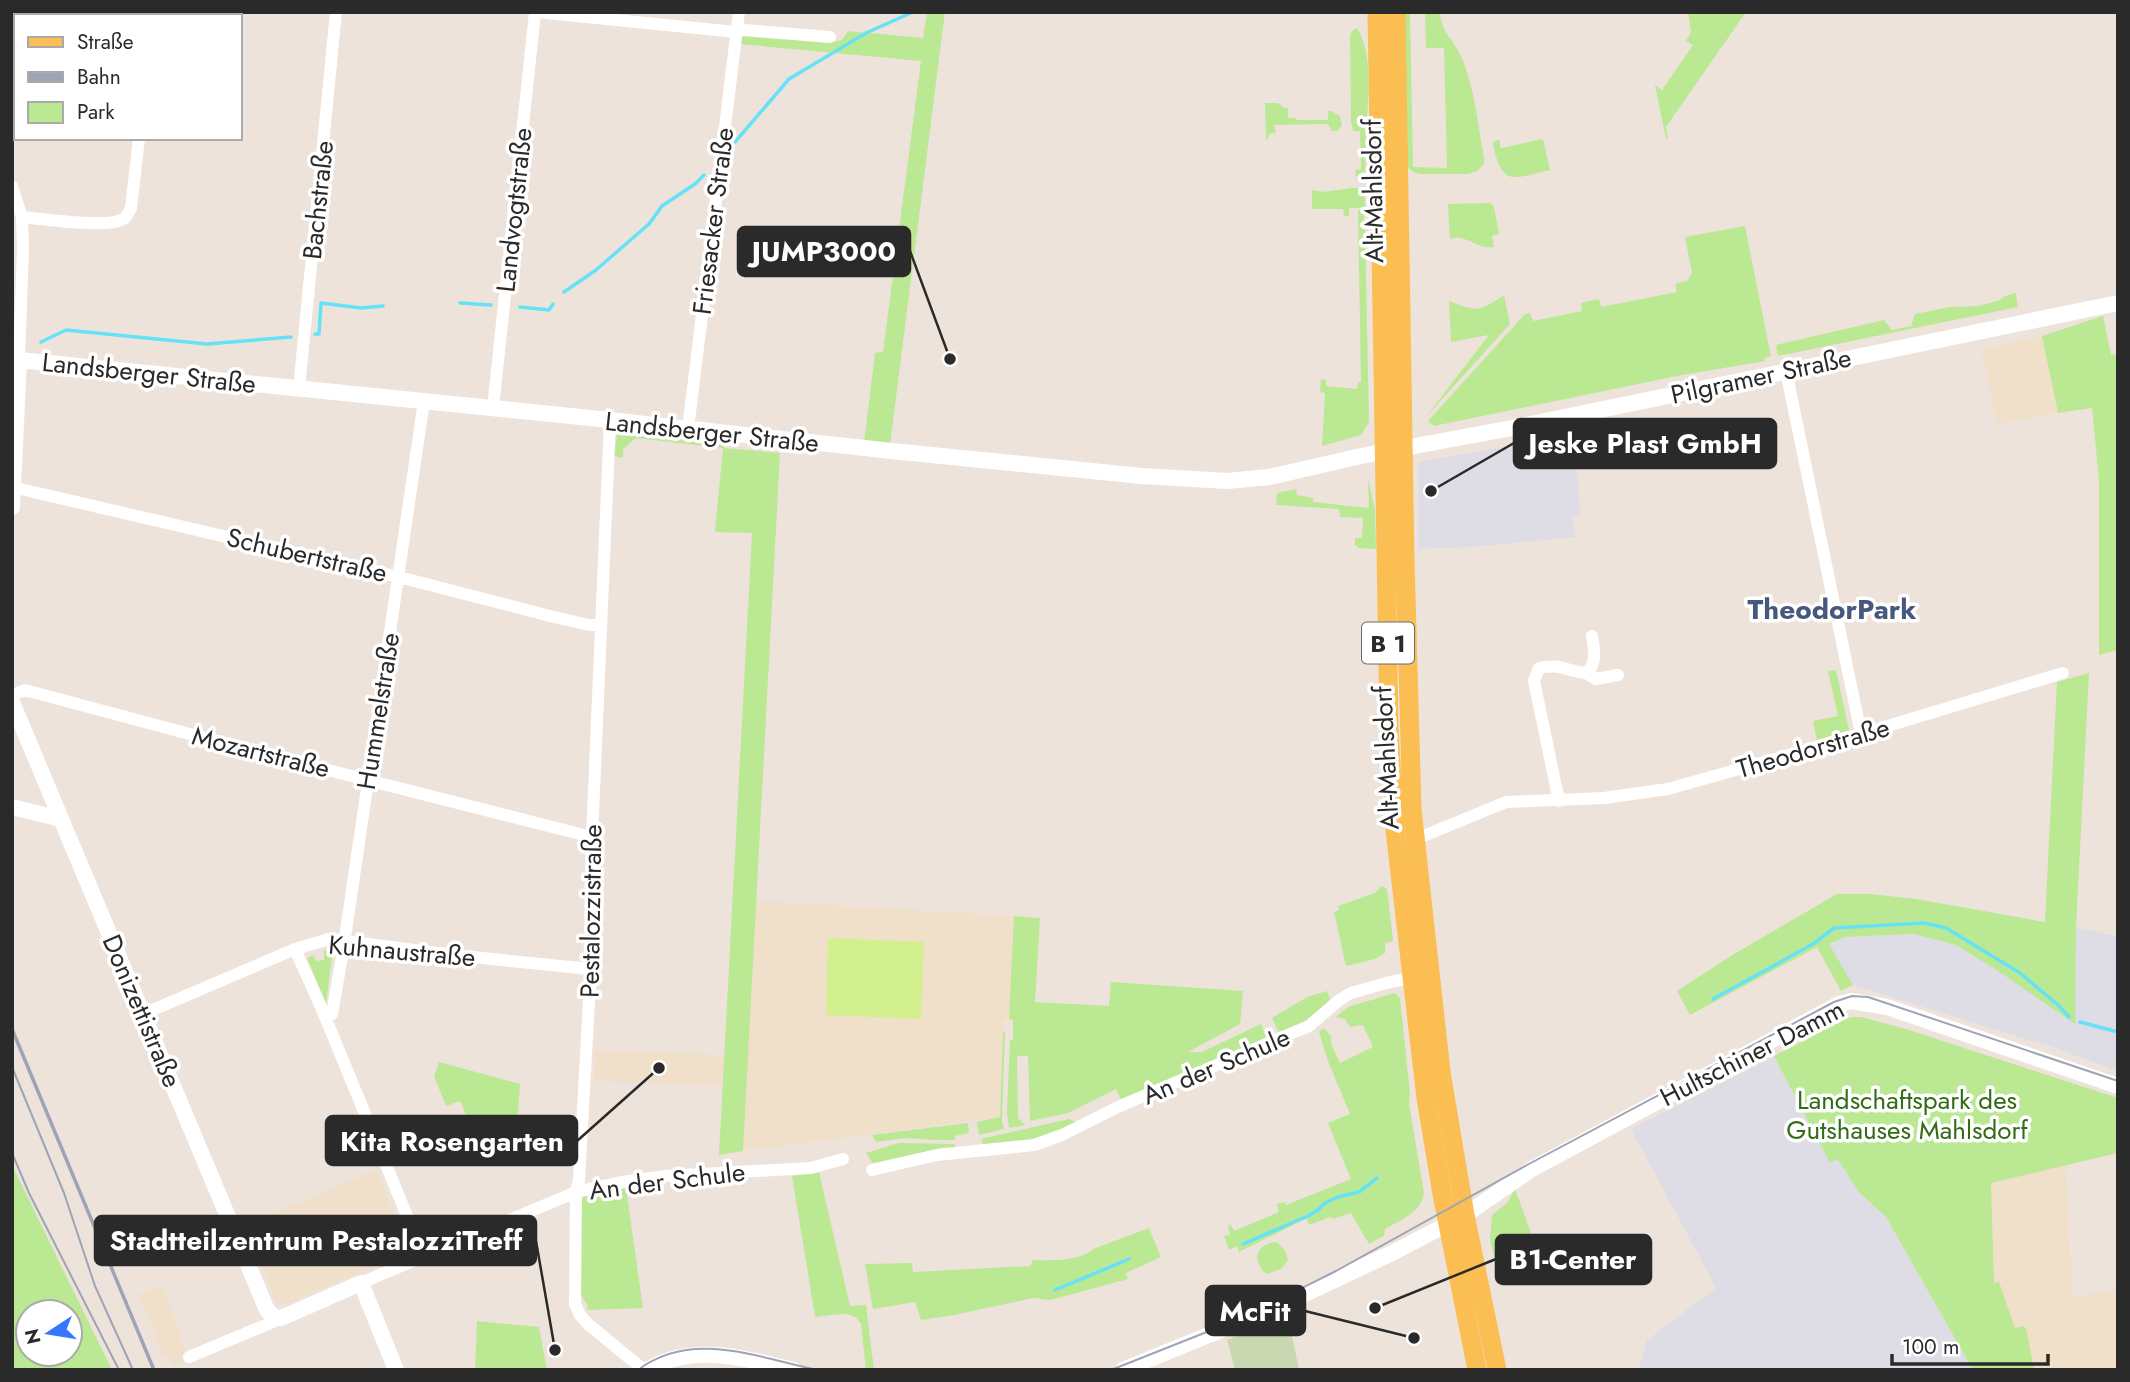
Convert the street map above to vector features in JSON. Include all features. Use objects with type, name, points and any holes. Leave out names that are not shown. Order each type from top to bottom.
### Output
[{"type":"main road","name":"Alt-Mahlsdorf","points":[[1377,12],[1410,781],[1422,977]]},
{"type":"main road","name":"Alt-Mahlsdorf","points":[[1396,12],[1395,450],[1389,728],[1395,830],[1441,1072],[1456,1220],[1477,1370]]},
{"type":"main road","name":"Alt-Mahlsdorf","points":[[1456,1220],[1497,1370]]},
{"type":"street","name":"Bachstraße","points":[[299,388],[335,12]]},
{"type":"street","points":[[536,12],[736,32],[744,30],[830,37]]},
{"type":"street","name":"Landvogtstraße","points":[[493,408],[536,12]]},
{"type":"street","name":"Friesacker Straße","points":[[688,429],[739,12]]},
{"type":"street","points":[[22,217],[120,222],[131,208],[139,140]]},
{"type":"street","points":[[12,186],[22,217],[23,248],[12,507]]},
{"type":"street","name":"Pilgramer Straße","points":[[1395,450],[2118,303]]},
{"type":"street","name":"Landsberger Straße","points":[[17,349],[299,388],[1142,476],[1227,481],[1270,477],[1395,450]]},
{"type":"street","points":[[1786,371],[1861,734]]},
{"type":"street","name":"Hummelstraße","points":[[325,1017],[332,1014],[344,940],[424,401]]},
{"type":"street","name":"Pestalozzistraße","points":[[610,420],[592,837],[590,969],[580,1170],[576,1192],[575,1304],[587,1324],[646,1370]]},
{"type":"street","name":"Schubertstraße","points":[[13,487],[399,577],[554,617],[600,625]]},
{"type":"street","points":[[1586,673],[1593,668],[1595,657],[1591,636]]},
{"type":"street","points":[[1559,801],[1534,681],[1539,668],[1559,665],[1596,679],[1618,675]]},
{"type":"street","name":"Theodorstraße","points":[[1415,837],[1506,802],[1604,798],[1668,789],[2063,673]]},
{"type":"street","name":"Mozartstraße","points":[[12,695],[25,690],[592,837]]},
{"type":"street","name":"Donizettistraße","points":[[12,702],[267,1310],[275,1318]]},
{"type":"street","points":[[12,807],[61,819]]},
{"type":"street","name":"Kuhnaustraße","points":[[143,1014],[295,949],[329,939],[590,969]]},
{"type":"street","points":[[295,949],[424,1257]]},
{"type":"street","name":"An der Schule","points":[[872,1170],[937,1154],[1034,1145],[1062,1136],[1120,1106],[1309,1026],[1351,993],[1390,982],[1422,977]]},
{"type":"street","name":"Hultschiner Damm","points":[[1124,1370],[1356,1272],[1456,1220],[1532,1169],[1839,1004],[1851,1001],[1886,1007],[2118,1086]]},
{"type":"street","name":"An der Schule","points":[[189,1357],[272,1322],[275,1318],[289,1315],[576,1192],[666,1176],[811,1168],[843,1159]]},
{"type":"street","points":[[361,1283],[396,1370]]},
{"type":"street","points":[[646,1370],[670,1359],[712,1354],[794,1370]]},
{"type":"shaded area","points":[[2042,336],[2058,413],[1997,424],[1981,349]]},
{"type":"shaded area","points":[[1575,435],[1580,516],[1572,516],[1575,537],[1419,549],[1418,463]]},
{"type":"shaded area","points":[[756,901],[1014,916],[1009,1019],[1003,1019],[1000,1117],[743,1151]]},
{"type":"shaded area","points":[[2076,927],[2118,937],[2118,1071],[2055,1048],[1853,985],[1829,945],[1846,937],[1914,934],[1956,945],[2074,1023]]},
{"type":"shaded area","points":[[595,1050],[724,1055],[722,1086],[594,1081]]},
{"type":"shaded area","points":[[1774,1056],[1830,1163],[1838,1159],[1858,1191],[1886,1217],[1973,1370],[1639,1369],[1647,1340],[1716,1288],[1631,1129]]},
{"type":"shaded area","points":[[2065,1165],[2073,1297],[2118,1290],[2118,1370],[2034,1370],[2015,1328],[1999,1282],[1994,1283],[1991,1182]]},
{"type":"shaded area","points":[[376,1169],[408,1248],[407,1252],[286,1304],[275,1300],[262,1266],[287,1252],[272,1215]]},
{"type":"shaded area","points":[[163,1284],[188,1359],[173,1366],[168,1356],[163,1357],[138,1295]]},
{"type":"green space","points":[[927,12],[945,12],[890,445],[864,443],[875,353],[883,352],[921,61],[739,42],[743,36],[833,42],[842,40],[848,31],[923,38]]},
{"type":"green space","points":[[1402,12],[1410,12],[1413,167],[1447,168],[1444,48],[1426,48],[1425,12],[1440,12],[1443,26],[1463,61],[1473,96],[1484,157],[1484,164],[1477,171],[1468,174],[1421,174],[1413,172],[1406,165]]},
{"type":"green space","points":[[1688,12],[1746,12],[1666,127],[1666,139],[1655,85],[1662,90],[1693,45],[1686,41],[1691,32]]},
{"type":"green space","points":[[1357,28],[1366,51],[1369,79],[1365,172],[1362,172],[1361,177],[1356,176],[1355,170],[1361,169],[1360,131],[1353,131],[1351,122],[1350,35]]},
{"type":"green space","points":[[1265,103],[1278,103],[1288,108],[1288,118],[1296,120],[1328,120],[1328,111],[1331,111],[1340,116],[1342,125],[1337,131],[1332,131],[1328,124],[1274,125],[1276,132],[1270,134],[1266,141]]},
{"type":"green space","points":[[1543,139],[1550,170],[1518,177],[1505,174],[1500,168],[1494,141],[1499,140],[1501,148]]},
{"type":"green space","points":[[1361,188],[1361,193],[1365,195],[1365,208],[1349,208],[1349,216],[1344,216],[1343,209],[1312,209],[1312,190],[1324,192]]},
{"type":"green space","points":[[1491,203],[1499,234],[1492,236],[1494,247],[1482,246],[1461,238],[1450,239],[1448,204]]},
{"type":"green space","points":[[1358,210],[1365,210],[1363,229],[1369,422],[1361,435],[1322,446],[1325,393],[1320,392],[1321,379],[1326,380],[1326,386],[1357,389],[1358,382],[1361,382]]},
{"type":"green space","points":[[1745,226],[1771,356],[1764,358],[1765,361],[1682,375],[1434,426],[1428,421],[1525,314],[1530,313],[1533,321],[1582,311],[1581,303],[1599,299],[1601,307],[1677,292],[1675,284],[1687,281],[1692,273],[1685,237]]},
{"type":"green space","points":[[2016,293],[2018,307],[1778,356],[1776,345],[1884,320],[1892,330],[1911,326],[1915,314],[1949,307],[1979,306]]},
{"type":"green space","points":[[1504,295],[1510,324],[1425,418],[1489,335],[1451,342],[1449,301],[1478,309]]},
{"type":"green space","points":[[2103,316],[2111,355],[2118,354],[2118,650],[2099,655],[2099,481],[2092,408],[2058,413],[2042,336]]},
{"type":"green space","points":[[626,428],[725,441],[724,448],[780,453],[743,1151],[719,1155],[752,533],[715,532],[723,448],[636,438],[623,449],[623,458],[614,456],[617,434]]},
{"type":"green space","points":[[1368,479],[1375,510],[1376,549],[1359,548],[1355,545],[1355,538],[1362,538],[1363,518],[1340,517],[1339,509],[1276,505],[1277,493],[1296,489],[1297,495],[1313,498],[1313,502],[1369,508]]},
{"type":"green space","points":[[1836,670],[1849,730],[1817,741],[1813,721],[1838,716],[1828,671]]},
{"type":"green space","points":[[2089,673],[2076,927],[2075,1024],[1956,945],[1914,934],[1846,937],[1829,944],[1853,985],[1841,991],[1817,947],[1690,1015],[1677,991],[1837,894],[1871,894],[1916,899],[2045,922],[2057,682]]},
{"type":"green space","points":[[1381,886],[1387,889],[1393,941],[1385,943],[1385,953],[1375,959],[1346,966],[1334,912],[1339,910],[1338,906],[1375,893]]},
{"type":"green space","points":[[1014,916],[1040,918],[1035,1002],[1109,1006],[1111,982],[1243,991],[1240,1024],[1188,1052],[1202,1052],[1261,1024],[1267,1038],[1121,1100],[1116,1089],[1068,1113],[1030,1121],[1028,1056],[1017,1056],[1018,1118],[1025,1125],[1009,1128],[1007,1112],[1013,1020],[1009,1019]]},
{"type":"green space","points":[[828,938],[924,942],[921,1019],[826,1015]]},
{"type":"green space","points":[[324,950],[333,951],[326,1003],[307,958],[314,955],[316,961],[324,960]]},
{"type":"green space","points":[[1327,991],[1330,999],[1314,1017],[1279,1033],[1272,1018],[1307,997]]},
{"type":"green space","points":[[1395,993],[1400,998],[1409,1104],[1424,1194],[1422,1201],[1409,1215],[1385,1229],[1384,1236],[1369,1244],[1351,1213],[1309,1225],[1307,1218],[1239,1252],[1237,1246],[1229,1250],[1224,1236],[1230,1234],[1228,1227],[1231,1225],[1234,1231],[1279,1212],[1277,1204],[1284,1202],[1286,1205],[1351,1179],[1328,1123],[1350,1114],[1319,1032],[1323,1028],[1331,1036],[1331,1044],[1340,1063],[1373,1047],[1363,1025],[1350,1027],[1345,1019],[1336,1017],[1348,1007]]},
{"type":"green space","name":"Landschaftspark des Gutshauses Mahlsdorf","points":[[1861,1017],[2118,1098],[2118,1153],[1991,1183],[1994,1283],[1999,1282],[2015,1328],[2026,1328],[2034,1370],[1973,1370],[1886,1217],[1858,1191],[1838,1159],[1830,1163],[1774,1056],[1847,1018]]},
{"type":"green space","points":[[1003,1032],[1004,1129],[979,1135],[977,1122],[1000,1117]]},
{"type":"green space","points":[[439,1062],[520,1084],[517,1128],[468,1119],[460,1101],[446,1106],[434,1076]]},
{"type":"green space","points":[[1069,1119],[1077,1122],[1036,1141],[984,1146],[981,1139]]},
{"type":"green space","points":[[968,1123],[969,1133],[955,1136],[955,1140],[906,1138],[876,1142],[872,1135]]},
{"type":"green space","points":[[898,1143],[955,1144],[955,1147],[873,1163],[866,1153]]},
{"type":"green space","points":[[12,1165],[77,1298],[14,1298],[14,1368],[84,1368],[84,1313],[112,1370],[12,1370]]},
{"type":"green space","points":[[819,1172],[850,1306],[866,1305],[874,1370],[866,1370],[861,1324],[857,1319],[847,1314],[815,1317],[792,1176]]},
{"type":"green space","points":[[626,1188],[643,1308],[587,1310],[588,1306],[581,1295],[579,1198]]},
{"type":"green space","points":[[1515,1189],[1535,1252],[1494,1257],[1490,1240],[1492,1215],[1507,1203]]},
{"type":"green space","points":[[1149,1228],[1161,1257],[1126,1273],[1128,1279],[1050,1300],[1033,1298],[921,1320],[915,1302],[873,1309],[865,1264],[912,1263],[913,1272],[1030,1266],[1033,1260],[1081,1256]]},
{"type":"green space","points":[[1277,1242],[1285,1250],[1288,1260],[1281,1269],[1267,1274],[1260,1266],[1257,1255],[1265,1245]]},
{"type":"green space","points":[[1288,1316],[1299,1370],[1235,1370],[1227,1340]]},
{"type":"green space","points":[[477,1321],[539,1327],[547,1370],[475,1370]]},
{"type":"waterway","points":[[735,142],[789,79],[866,33],[913,12]]},
{"type":"waterway","points":[[564,292],[596,270],[649,224],[662,206],[704,175]]},
{"type":"waterway","points":[[315,334],[319,334],[321,303],[361,308],[383,306]]},
{"type":"waterway","points":[[460,303],[491,305]]},
{"type":"waterway","points":[[520,307],[549,310],[553,304]]},
{"type":"waterway","points":[[41,342],[66,330],[207,344],[291,337]]},
{"type":"waterway","points":[[1713,999],[1813,944],[1834,928],[1924,923],[1946,928],[2020,973],[2069,1017]]},
{"type":"waterway","points":[[2080,1022],[2118,1032]]},
{"type":"waterway","points":[[1243,1244],[1308,1216],[1338,1197],[1359,1192],[1377,1178]]},
{"type":"waterway","points":[[1055,1290],[1129,1259]]},
{"type":"tram line","points":[[1111,1370],[1242,1318],[1336,1271],[1527,1165],[1834,1002],[1852,996],[1868,997],[2118,1081]]},
{"type":"tram line","points":[[12,1067],[64,1193],[95,1286],[133,1370]]},
{"type":"tram line","points":[[12,1153],[29,1193],[119,1370]]},
{"type":"tram line","points":[[638,1370],[659,1358],[681,1351],[703,1349],[749,1354],[817,1370]]},
{"type":"railway","points":[[12,1029],[154,1370]]},
{"type":"place","name":"JUMP3000","points":[[950,359]]},
{"type":"place","name":"Jeske Plast GmbH","points":[[1431,491]]},
{"type":"place","name":"Kita Rosengarten","points":[[659,1068]]},
{"type":"place","name":"B1-Center","points":[[1375,1308]]},
{"type":"place","name":"McFit","points":[[1414,1338]]},
{"type":"place","name":"Stadtteilzentrum PestalozziTreff","points":[[555,1350]]},
{"type":"district","name":"TheodorPark","points":[[1832,609]]}]
